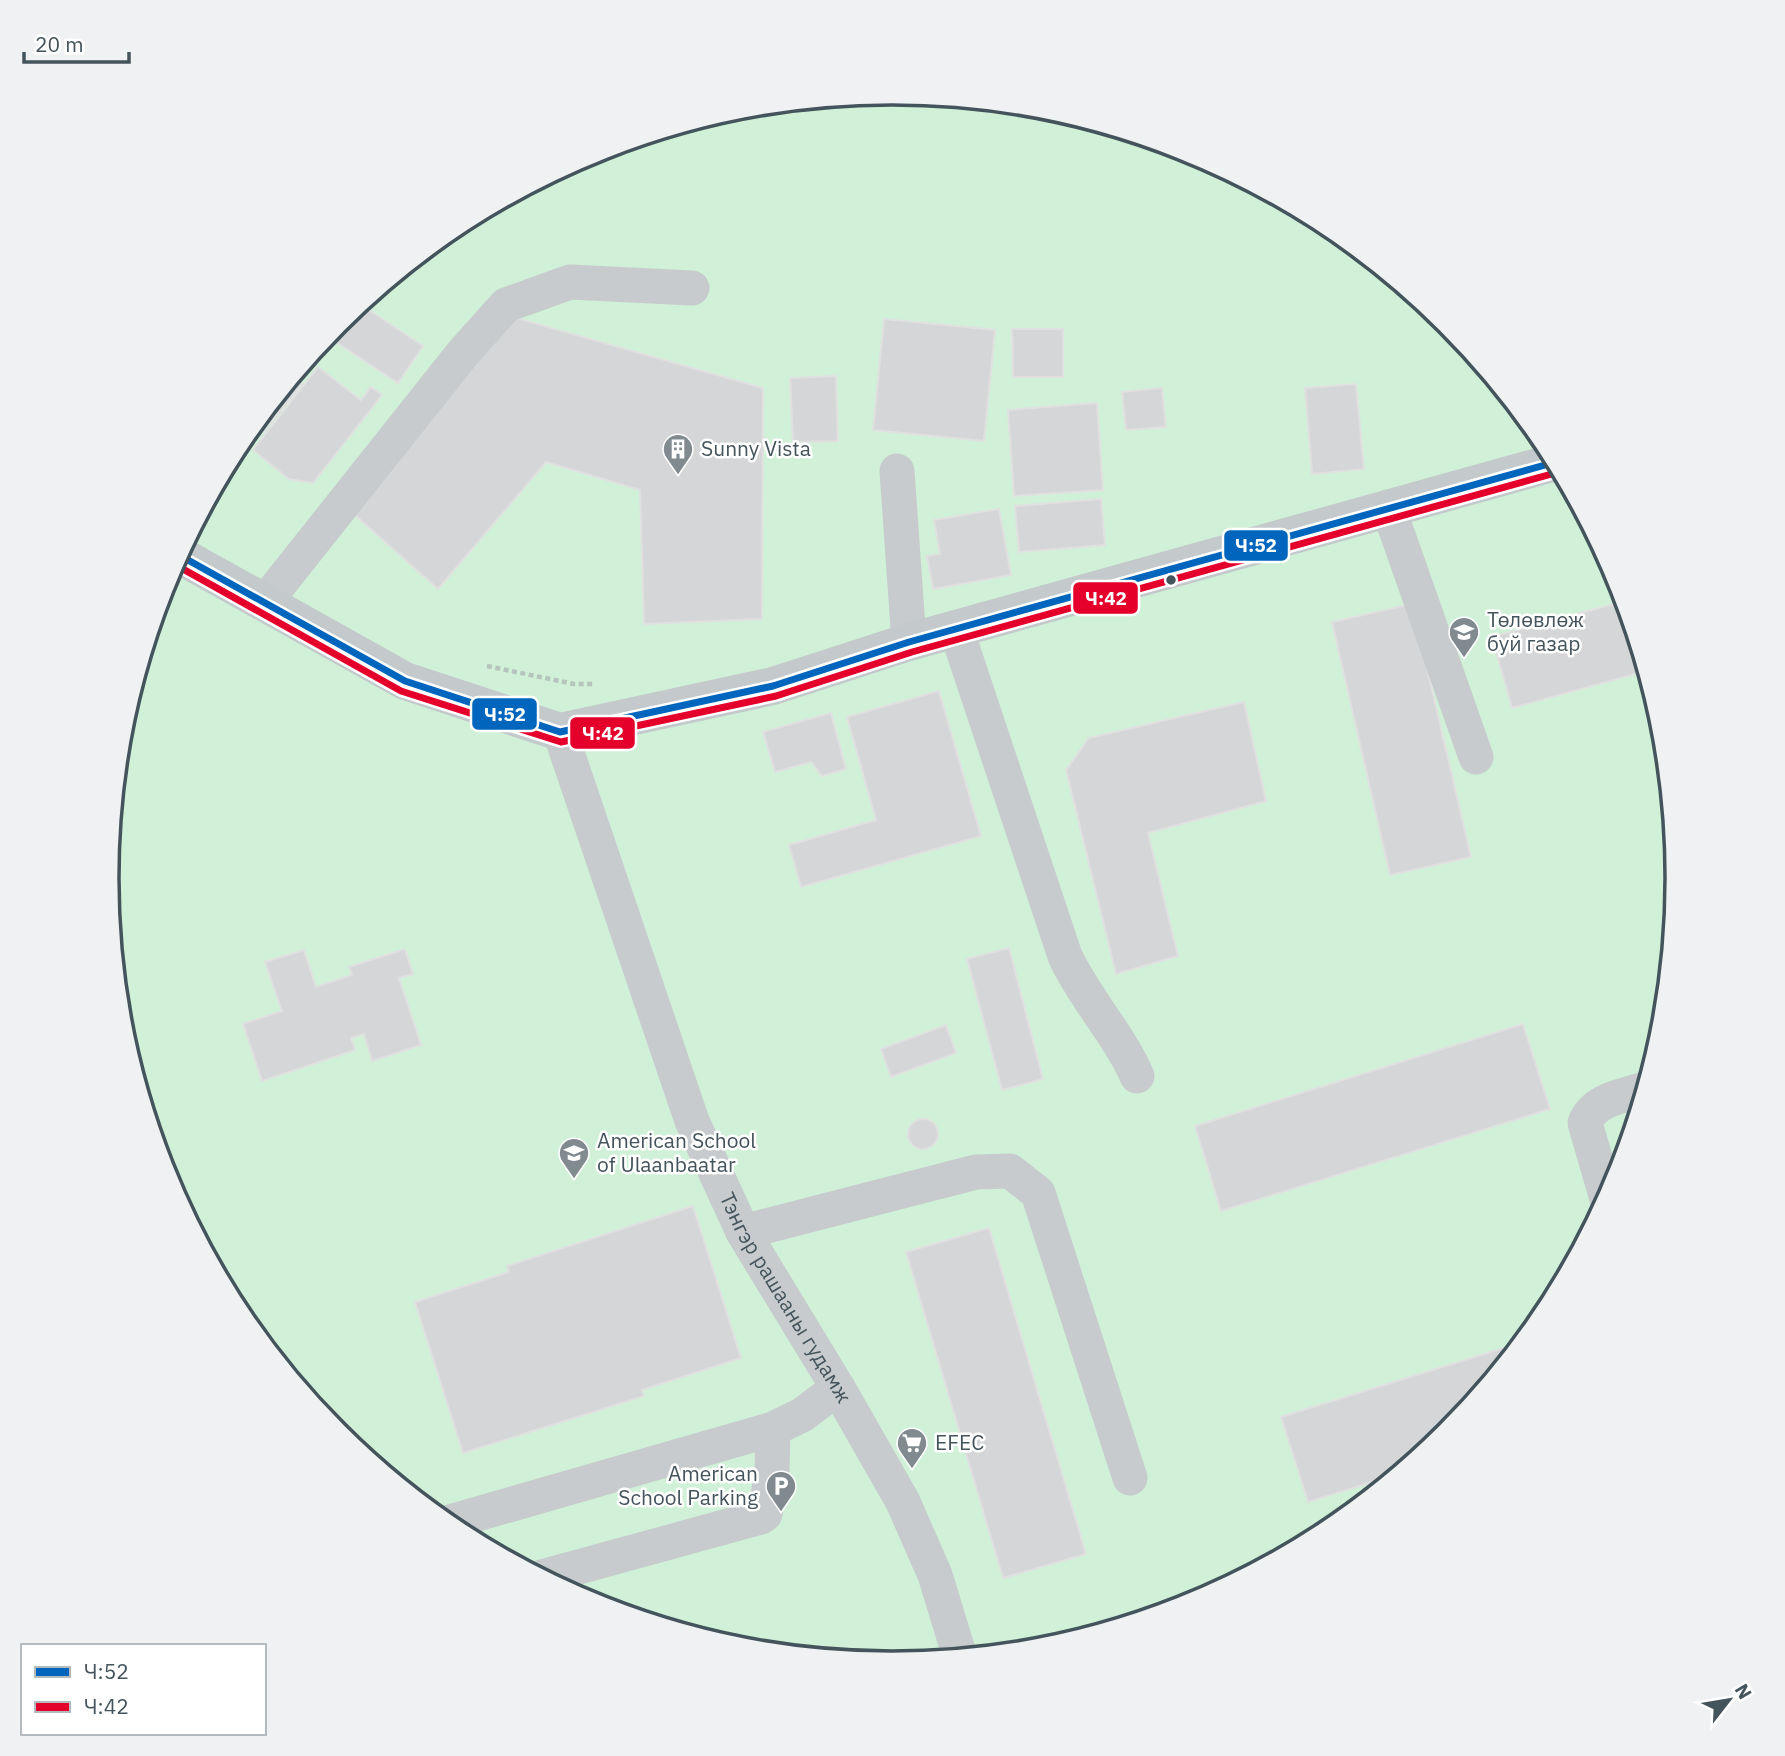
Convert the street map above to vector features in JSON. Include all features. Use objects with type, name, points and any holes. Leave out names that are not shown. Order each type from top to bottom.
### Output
[{"type":"main road","points":[[188,560],[405,681],[560,732],[773,686],[909,642],[1545,465]]},
{"type":"street","points":[[265,602],[463,353],[506,305],[570,282],[692,288]]},
{"type":"street","points":[[897,471],[909,642]]},
{"type":"street","points":[[1388,507],[1476,757]]},
{"type":"street","points":[[956,629],[1065,956],[1080,986],[1127,1053],[1138,1076]]},
{"type":"street","name":"Тэнгэр рашааны гудамж","points":[[560,732],[692,1121],[743,1232],[881,1460],[920,1538],[935,1575],[957,1648]]},
{"type":"street","points":[[1603,1184],[1585,1123],[1589,1113],[1601,1103],[1635,1092]]},
{"type":"street","points":[[743,1232],[976,1171],[1010,1171],[1038,1193],[1130,1478]]},
{"type":"street","points":[[460,1519],[773,1429],[802,1415],[838,1388]]},
{"type":"street","points":[[556,1573],[761,1517],[765,1514],[771,1481],[773,1429]]},
{"type":"path","points":[[481,665],[574,684],[598,684]]},
{"type":"green space","points":[[892,105],[943,107],[1043,120],[1093,131],[1188,164],[1234,185],[1322,235],[1363,265],[1439,331],[1474,368],[1506,407],[1562,492],[1607,582],[1624,630],[1651,727],[1659,777],[1666,878],[1664,929],[1651,1029],[1639,1078],[1607,1174],[1586,1220],[1562,1264],[1506,1349],[1474,1388],[1402,1459],[1322,1521],[1279,1547],[1188,1592],[1141,1610],[1093,1625],[993,1644],[892,1651],[842,1649],[742,1636],[692,1625],[597,1592],[551,1571],[463,1521],[422,1491],[346,1425],[311,1388],[279,1349],[223,1264],[178,1174],[161,1126],[134,1029],[126,979],[119,878],[121,827],[134,727],[146,678],[178,582],[199,536],[223,491],[279,407],[311,368],[383,297],[463,235],[506,209],[597,164],[644,146],[692,131],[792,112]]},
{"type":"building","points":[[369,310],[423,346],[398,383],[336,342]]},
{"type":"building","name":"Sunny Vista","points":[[509,316],[763,388],[762,619],[644,624],[640,490],[546,462],[438,589],[348,509]]},
{"type":"building","points":[[884,319],[995,330],[984,441],[873,430]]},
{"type":"building","points":[[1012,329],[1063,329],[1063,377],[1013,377]]},
{"type":"building","points":[[318,367],[361,400],[371,387],[382,395],[313,483],[289,479],[253,450]]},
{"type":"building","points":[[836,376],[838,441],[793,442],[790,378]]},
{"type":"building","points":[[300,382],[302,384],[264,431],[279,407]]},
{"type":"building","points":[[1356,384],[1364,469],[1312,474],[1305,388]]},
{"type":"building","points":[[1162,388],[1166,427],[1126,430],[1122,392]]},
{"type":"building","points":[[1097,403],[1103,490],[1014,496],[1008,410]]},
{"type":"building","points":[[1101,499],[1105,545],[1019,552],[1015,506]]},
{"type":"building","points":[[999,509],[1011,575],[933,589],[927,556],[940,554],[934,520]]},
{"type":"building","points":[[1412,604],[1471,857],[1390,875],[1332,622]]},
{"type":"building","points":[[1615,604],[1638,673],[1512,708],[1492,637]]},
{"type":"building","points":[[939,691],[981,836],[801,887],[789,845],[876,820],[847,717]]},
{"type":"building","points":[[1244,702],[1266,801],[1148,833],[1178,956],[1116,974],[1066,770],[1089,738]]},
{"type":"building","points":[[831,713],[846,769],[822,776],[811,762],[775,772],[763,732]]},
{"type":"building","points":[[1009,948],[1043,1079],[1002,1090],[967,959]]},
{"type":"building","points":[[405,949],[413,974],[399,978],[421,1045],[372,1061],[364,1034],[351,1038],[355,1050],[262,1081],[243,1024],[282,1011],[265,962],[304,950],[316,987],[352,975],[349,967]]},
{"type":"building","points":[[1523,1024],[1550,1109],[1221,1211],[1195,1126]]},
{"type":"building","points":[[946,1025],[956,1053],[891,1077],[881,1049]]},
{"type":"building","points":[[923,1119],[934,1123],[938,1134],[934,1145],[923,1149],[912,1145],[908,1134],[912,1123]]},
{"type":"building","points":[[693,1206],[741,1358],[642,1390],[644,1396],[463,1453],[415,1302],[509,1272],[507,1266]]},
{"type":"building","points":[[989,1228],[1086,1554],[1003,1578],[906,1252]]},
{"type":"building","points":[[1508,1347],[1439,1425],[1375,1481],[1308,1502],[1281,1417]]},
{"type":"transit line","name":"Ч:52","points":[[188,560],[405,681],[560,732],[773,686],[909,642],[1545,465]]},
{"type":"transit line","name":"Ч:42","points":[[184,569],[401,691],[561,742],[776,696],[912,652],[1551,474]]},
{"type":"place","name":"Sunny Vista","points":[[678,476]]},
{"type":"place","name":"Төлөвлөж буй газар","points":[[1464,659]]},
{"type":"place","name":"American School of Ulaanbaatar","points":[[574,1180]]},
{"type":"place","name":"EFEC","points":[[912,1470]]},
{"type":"place","name":"American School Parking","points":[[781,1513]]}]
